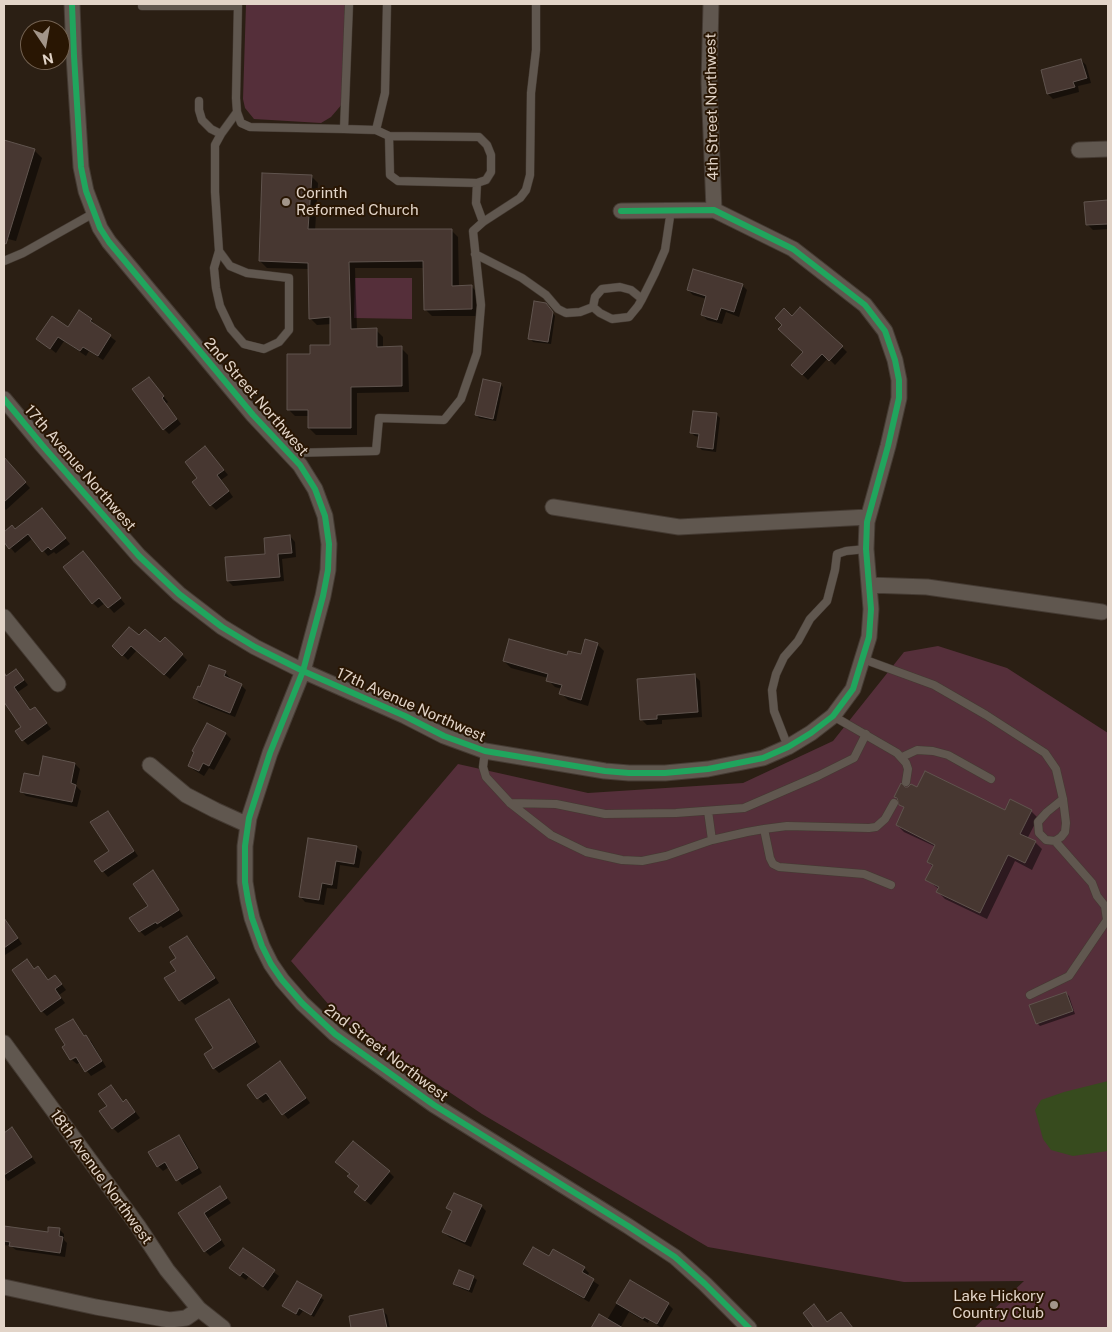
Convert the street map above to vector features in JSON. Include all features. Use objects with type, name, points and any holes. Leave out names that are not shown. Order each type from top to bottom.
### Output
[{"type":"street","name":"2nd Street Northwest","points":[[72,4],[81,167],[86,191],[94,213],[109,242],[253,415],[300,465],[315,489],[325,516],[329,544],[328,570],[323,596],[303,671],[270,753],[248,825],[244,864],[246,882],[252,918],[262,946],[282,980],[302,1003],[347,1043],[434,1105],[675,1257],[749,1328]]},
{"type":"street","name":"4th Street Northwest","points":[[711,4],[710,83],[714,210]]},
{"type":"street","points":[[1079,150],[1108,149]]},
{"type":"street","points":[[621,211],[714,210]]},
{"type":"street","name":"17th Avenue Northwest","points":[[4,399],[139,556],[179,594],[222,627],[255,647],[303,671],[405,716],[444,736],[485,751],[605,771],[656,773],[708,769],[763,758],[788,747],[833,716],[853,689],[863,659],[871,610],[866,549],[868,517],[899,398],[899,380],[895,360],[885,331],[865,305],[793,249],[714,210]]},
{"type":"street","points":[[553,507],[679,526],[868,517]]},
{"type":"street","points":[[869,585],[927,587],[1102,612]]},
{"type":"street","points":[[4,617],[58,684]]},
{"type":"street","points":[[150,765],[186,795],[248,825]]},
{"type":"street","name":"18th Avenue Northwest","points":[[4,1043],[138,1226],[167,1270],[199,1309],[223,1328]]},
{"type":"street","points":[[4,1287],[96,1308],[170,1320],[186,1318],[199,1309]]},
{"type":"lane","points":[[344,129],[349,4]]},
{"type":"lane","points":[[376,130],[385,93],[387,4]]},
{"type":"lane","points":[[289,453],[376,451],[379,418],[444,420],[461,399],[476,353],[481,305],[473,231],[483,222],[520,198],[526,190],[530,175],[531,93],[536,50],[536,4]]},
{"type":"lane","points":[[142,6],[238,5],[237,112],[241,123],[250,127],[376,130],[389,136],[479,137],[487,144],[491,155],[491,172],[486,180],[477,183],[398,181],[390,175],[389,136]]},
{"type":"lane","points":[[199,101],[202,120],[211,129],[221,134]]},
{"type":"lane","points":[[220,251],[230,266],[247,272],[289,278],[289,330],[279,342],[264,349],[244,344],[231,329],[220,306],[216,288],[214,268],[220,251],[214,160],[215,145],[237,112]]},
{"type":"lane","points":[[477,183],[476,203],[483,222]]},
{"type":"lane","points":[[593,307],[612,319],[629,317],[642,299],[665,250],[671,210]]},
{"type":"lane","points":[[4,261],[23,253],[94,213]]},
{"type":"lane","points":[[475,254],[522,278],[546,295],[558,309],[566,313],[580,312],[593,307]]},
{"type":"lane","points":[[593,307],[595,297],[602,289],[620,287],[631,290],[642,299]]},
{"type":"lane","points":[[788,747],[774,711],[772,690],[776,674],[784,657],[798,641],[810,619],[827,601],[837,554],[866,549]]},
{"type":"lane","points":[[863,659],[934,685],[986,715],[1045,754],[1056,769],[1066,823],[1065,832],[1055,841]]},
{"type":"lane","points":[[833,716],[902,757],[908,770],[906,782]]},
{"type":"lane","points":[[510,803],[556,804],[605,814],[676,813],[744,808],[854,758],[866,734]]},
{"type":"lane","points":[[902,757],[917,750],[933,752],[948,756],[990,779]]},
{"type":"lane","points":[[485,751],[483,767],[486,777],[510,803],[551,835],[586,852],[606,858],[642,860],[666,856],[712,840],[787,826],[869,828],[882,823],[894,803]]},
{"type":"lane","points":[[1030,995],[1069,976],[1107,920],[1105,906],[1096,896],[1092,883],[1055,841],[1046,840],[1039,833],[1038,822],[1063,799]]},
{"type":"lane","points":[[708,811],[712,840]]},
{"type":"lane","points":[[764,829],[770,858],[773,864],[779,867],[864,874],[891,885]]},
{"type":"shaded area","points":[[246,4],[345,4],[343,103],[331,117],[321,123],[254,119],[245,108],[243,99]]},
{"type":"shaded area","points":[[355,278],[412,278],[412,319],[354,318]]},
{"type":"shaded area","name":"Lake Hickory Country Club","points":[[938,646],[1007,668],[1108,733],[1108,1328],[974,1328],[1024,1281],[904,1282],[708,1247],[482,1114],[342,1020],[291,961],[458,764],[588,793],[743,783],[833,741],[904,652]]},
{"type":"shaded area","points":[[1108,1081],[1108,1151],[1073,1156],[1051,1150],[1043,1139],[1035,1110],[1041,1100]]},
{"type":"building","points":[[1081,59],[1087,78],[1073,82],[1075,87],[1047,94],[1041,70]]},
{"type":"building","points":[[4,140],[35,149],[6,244],[4,243]]},
{"type":"building","points":[[262,173],[312,175],[308,229],[452,229],[452,286],[472,285],[472,309],[424,310],[423,261],[349,262],[351,329],[377,328],[377,347],[402,346],[402,386],[351,387],[351,428],[308,428],[308,410],[287,410],[287,354],[310,354],[310,345],[330,345],[330,317],[309,319],[308,263],[259,261]]},
{"type":"building","points":[[1108,200],[1108,224],[1086,225],[1084,202]]},
{"type":"building","points":[[693,269],[743,284],[734,312],[721,308],[717,320],[701,315],[706,296],[687,290]]},
{"type":"building","points":[[534,301],[546,303],[553,312],[548,342],[528,339]]},
{"type":"building","points":[[800,307],[843,346],[829,361],[822,354],[802,375],[791,365],[803,352],[778,329],[782,325],[775,318],[784,308],[792,316]]},
{"type":"building","points":[[79,310],[92,319],[90,321],[111,335],[98,356],[83,347],[80,351],[58,337],[50,349],[36,339],[52,316],[68,327]]},
{"type":"building","points":[[149,377],[164,396],[162,398],[177,419],[163,430],[132,389]]},
{"type":"building","points":[[483,379],[501,383],[493,419],[475,415]]},
{"type":"building","points":[[693,411],[717,413],[713,449],[697,447],[699,434],[690,433]]},
{"type":"building","points":[[205,446],[224,470],[217,475],[229,491],[210,506],[192,482],[197,478],[185,462]]},
{"type":"building","points":[[4,457],[26,482],[4,502]]},
{"type":"building","points":[[42,508],[66,538],[51,550],[48,547],[42,552],[28,534],[9,549],[4,542],[4,532],[12,525],[15,529]]},
{"type":"building","points":[[290,535],[292,553],[278,554],[280,577],[227,581],[225,557],[265,554],[264,538]]},
{"type":"building","points":[[83,551],[121,598],[108,608],[99,598],[92,604],[63,567]]},
{"type":"building","points":[[129,627],[139,635],[145,629],[160,642],[165,637],[183,654],[164,675],[131,646],[122,656],[112,646]]},
{"type":"building","points":[[509,639],[567,655],[568,651],[581,654],[585,639],[598,643],[581,700],[559,694],[562,685],[546,681],[548,674],[503,661]]},
{"type":"building","points":[[209,665],[226,671],[224,676],[242,684],[230,713],[193,698]]},
{"type":"building","points":[[16,669],[24,680],[14,687],[30,710],[35,707],[47,723],[22,741],[15,731],[21,727],[4,702],[4,672],[6,676]]},
{"type":"building","points":[[695,674],[698,712],[657,715],[657,719],[640,720],[637,679]]},
{"type":"building","points":[[207,723],[226,733],[209,766],[203,763],[199,771],[188,766],[194,752],[192,751]]},
{"type":"building","points":[[43,756],[75,763],[71,783],[76,785],[72,802],[20,792],[24,773],[39,776]]},
{"type":"building","points":[[925,771],[1005,810],[1010,799],[1032,810],[1020,834],[1036,841],[1025,863],[1008,855],[980,913],[936,892],[939,887],[925,880],[933,865],[927,862],[935,845],[896,825],[904,807],[899,805],[897,798],[894,797],[901,783],[905,787],[911,784],[917,787]]},
{"type":"building","points":[[108,811],[134,851],[102,872],[94,861],[109,851],[90,822]]},
{"type":"building","points":[[308,838],[357,846],[354,864],[336,861],[332,885],[322,883],[319,900],[299,897]]},
{"type":"building","points":[[153,870],[179,910],[157,924],[156,922],[139,932],[129,918],[148,906],[133,884]]},
{"type":"building","points":[[4,918],[18,938],[4,948]]},
{"type":"building","points":[[187,936],[215,978],[179,1001],[164,978],[176,971],[170,962],[176,958],[169,947]]},
{"type":"building","points":[[27,959],[34,969],[38,966],[48,980],[55,975],[62,984],[55,989],[61,998],[41,1012],[12,970]]},
{"type":"building","points":[[1066,992],[1073,1011],[1036,1024],[1029,1005]]},
{"type":"building","points":[[229,999],[256,1042],[213,1069],[204,1054],[213,1048],[195,1019]]},
{"type":"building","points":[[73,1019],[84,1036],[86,1035],[102,1061],[85,1072],[76,1057],[70,1060],[62,1047],[65,1045],[55,1029]]},
{"type":"building","points":[[280,1061],[306,1098],[282,1115],[266,1093],[257,1099],[247,1085]]},
{"type":"building","points":[[111,1085],[123,1102],[126,1099],[135,1112],[112,1129],[99,1111],[107,1106],[98,1094]]},
{"type":"building","points":[[12,1127],[32,1157],[4,1175],[4,1133]]},
{"type":"building","points":[[179,1135],[198,1168],[176,1181],[165,1162],[157,1167],[148,1152]]},
{"type":"building","points":[[353,1141],[390,1171],[365,1201],[354,1192],[359,1186],[347,1176],[350,1174],[335,1162]]},
{"type":"building","points":[[220,1186],[227,1198],[204,1213],[221,1240],[204,1252],[178,1213]]},
{"type":"building","points":[[454,1193],[482,1205],[465,1242],[442,1232],[452,1211],[446,1208]]},
{"type":"building","points":[[4,1226],[48,1232],[48,1227],[60,1228],[59,1236],[63,1237],[60,1253],[9,1246],[10,1242],[4,1241]]},
{"type":"building","points":[[533,1247],[549,1256],[553,1249],[585,1267],[582,1272],[594,1279],[584,1298],[523,1264]]},
{"type":"building","points":[[243,1248],[275,1270],[263,1287],[243,1272],[240,1276],[229,1268]]},
{"type":"building","points":[[459,1270],[474,1276],[469,1290],[453,1284]]},
{"type":"building","points":[[630,1280],[669,1303],[657,1324],[644,1317],[643,1319],[616,1303]]},
{"type":"building","points":[[297,1281],[322,1295],[311,1315],[299,1308],[296,1314],[282,1306]]},
{"type":"building","points":[[814,1304],[827,1322],[841,1312],[853,1328],[814,1328],[803,1313]]},
{"type":"building","points":[[383,1309],[387,1328],[351,1328],[349,1316]]},
{"type":"building","points":[[599,1314],[623,1328],[591,1328]]},
{"type":"cycle path","points":[[72,4],[81,167],[86,191],[100,228],[109,242],[253,415],[300,465],[315,489],[325,516],[329,544],[328,570],[323,596],[303,671],[270,753],[249,818],[245,846],[245,882],[248,900],[262,946],[271,964],[302,1003],[335,1034],[434,1105],[675,1257],[749,1328]]},
{"type":"cycle path","points":[[4,399],[139,556],[179,594],[222,627],[255,647],[303,671],[405,716],[444,736],[485,751],[605,771],[629,773],[665,773],[708,769],[763,758],[788,747],[811,733],[833,716],[853,689],[869,637],[871,609],[866,549],[867,522],[899,398],[899,380],[895,360],[885,331],[865,305],[793,249],[714,210],[621,211]]},
{"type":"place","name":"Corinth Reformed Church","points":[[286,202]]},
{"type":"place","name":"Lake Hickory Country Club","points":[[1054,1305]]}]
